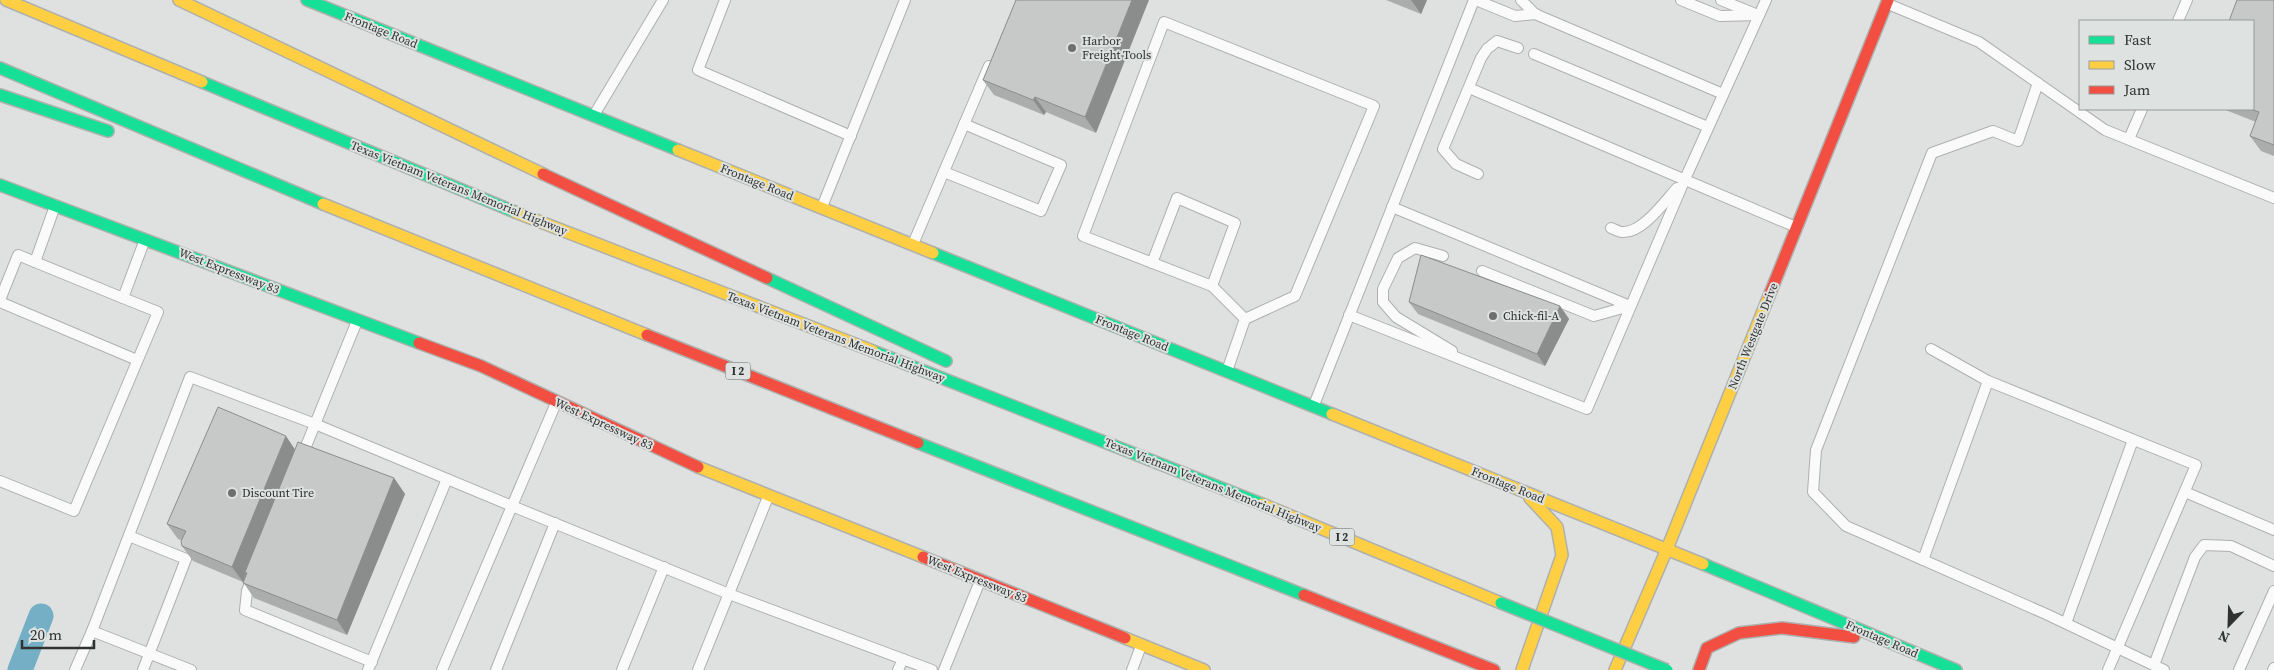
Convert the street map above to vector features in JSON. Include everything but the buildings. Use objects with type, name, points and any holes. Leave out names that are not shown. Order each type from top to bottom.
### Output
[{"type":"main road","name":"Texas Vietnam Veterans Memorial Highway","points":[[6,0],[554,228],[1183,471],[1667,670]]},
{"type":"main road","points":[[179,0],[571,188],[958,367]]},
{"type":"main road","name":"Frontage Road","points":[[307,0],[1667,549],[1956,670]]},
{"type":"main road","name":"North Westgate Drive","points":[[1615,670],[1667,549],[1797,227],[1884,1]]},
{"type":"main road","name":"I 2","points":[[0,68],[318,202],[686,351],[1494,670]]},
{"type":"main road","points":[[0,95],[122,136]]},
{"type":"main road","points":[[168,152],[318,202]]},
{"type":"main road","name":"West Expressway 83","points":[[0,185],[481,366],[694,466],[1204,670]]},
{"type":"main road","points":[[1021,396],[1183,471]]},
{"type":"main road","points":[[1516,488],[1537,503],[1557,527],[1562,555],[1522,670]]},
{"type":"main road","points":[[1699,670],[1707,648],[1739,633],[1782,628],[1887,641]]},
{"type":"lane","points":[[593,116],[662,0]]},
{"type":"lane","points":[[725,0],[698,70],[851,136]]},
{"type":"lane","points":[[822,208],[905,0]]},
{"type":"lane","points":[[1313,406],[1475,0],[1515,16],[1536,14]]},
{"type":"lane","points":[[1521,0],[1536,14],[1723,94]]},
{"type":"lane","points":[[1681,0],[1720,16],[1759,15]]},
{"type":"lane","points":[[1721,0],[1759,15]]},
{"type":"lane","points":[[1349,315],[1587,409],[1708,127],[1766,0]]},
{"type":"lane","points":[[2178,20],[2187,0]]},
{"type":"lane","points":[[1884,1],[1979,42],[2105,130],[2274,198]]},
{"type":"lane","points":[[1227,372],[1245,320],[1295,296],[1374,106],[1164,22],[1083,236],[1212,286],[1245,320]]},
{"type":"lane","points":[[1478,174],[1456,164],[1443,149],[1488,49],[1497,41],[1518,48]]},
{"type":"lane","points":[[913,245],[995,53]]},
{"type":"lane","points":[[1534,54],[1708,127]]},
{"type":"lane","points":[[2038,83],[2018,141],[1993,131],[1932,153],[1816,450],[1813,492],[1846,526],[2066,623],[2164,670]]},
{"type":"lane","points":[[1469,88],[1797,227]]},
{"type":"lane","points":[[2129,140],[2142,110]]},
{"type":"lane","points":[[944,172],[1041,211],[1061,165],[964,124]]},
{"type":"lane","points":[[1611,228],[1622,232],[1636,230],[1654,214],[1685,180]]},
{"type":"lane","points":[[1152,263],[1177,198],[1235,223],[1212,286]]},
{"type":"lane","points":[[36,262],[56,206]]},
{"type":"lane","points":[[1392,207],[1630,306]]},
{"type":"lane","points":[[123,298],[145,240]]},
{"type":"lane","points":[[1443,256],[1415,248],[1398,258],[1383,289],[1383,302],[1396,316],[1477,366]]},
{"type":"lane","points":[[0,481],[74,511],[158,312],[18,255],[0,301],[137,360]]},
{"type":"lane","points":[[1482,271],[1594,316],[1630,306]]},
{"type":"lane","points":[[297,468],[357,320]]},
{"type":"lane","points":[[1931,349],[1988,381],[2196,465],[2108,670]]},
{"type":"lane","points":[[75,670],[92,631],[190,377],[315,424],[729,594],[932,670]]},
{"type":"lane","points":[[1923,560],[1988,381]]},
{"type":"lane","points":[[442,670],[556,402]]},
{"type":"lane","points":[[2066,623],[2133,440]]},
{"type":"lane","points":[[258,565],[247,591],[245,610],[370,666],[447,479]]},
{"type":"lane","points":[[2185,492],[2274,530]]},
{"type":"lane","points":[[698,670],[768,496]]},
{"type":"lane","points":[[496,670],[555,523]]},
{"type":"lane","points":[[129,536],[186,559],[143,670]]},
{"type":"lane","points":[[2154,665],[2195,557],[2204,545],[2231,546],[2274,566]]},
{"type":"lane","points":[[622,670],[664,567]]},
{"type":"lane","points":[[944,670],[980,580]]},
{"type":"lane","points":[[2239,670],[2274,591]]},
{"type":"lane","points":[[92,631],[191,670]]},
{"type":"lane","points":[[1132,670],[1141,645]]},
{"type":"lane","points":[[898,670],[903,659]]},
{"type":"waterway","points":[[20,670],[41,616]]},
{"type":"traffic: fast","points":[[307,0],[678,150]]},
{"type":"traffic: fast","points":[[0,68],[323,204]]},
{"type":"traffic: fast","points":[[202,82],[515,212]]},
{"type":"traffic: fast","points":[[0,95],[108,131]]},
{"type":"traffic: fast","points":[[0,185],[419,343]]},
{"type":"traffic: fast","points":[[933,253],[1332,414]]},
{"type":"traffic: fast","points":[[767,278],[946,361]]},
{"type":"traffic: fast","points":[[873,351],[1262,504]]},
{"type":"traffic: fast","points":[[918,443],[1304,595]]},
{"type":"traffic: fast","points":[[1703,564],[1956,670]]},
{"type":"traffic: fast","points":[[1501,603],[1667,670]]},
{"type":"traffic: slow","points":[[6,0],[202,82]]},
{"type":"traffic: slow","points":[[179,0],[543,174]]},
{"type":"traffic: slow","points":[[678,150],[933,253]]},
{"type":"traffic: slow","points":[[323,204],[647,335]]},
{"type":"traffic: slow","points":[[515,212],[873,351]]},
{"type":"traffic: slow","points":[[1615,670],[1667,549],[1769,296]]},
{"type":"traffic: slow","points":[[1332,414],[1703,564]]},
{"type":"traffic: slow","points":[[698,467],[923,557]]},
{"type":"traffic: slow","points":[[1522,670],[1562,555],[1557,527],[1530,498]]},
{"type":"traffic: slow","points":[[1262,504],[1501,603]]},
{"type":"traffic: slow","points":[[1125,638],[1204,670]]},
{"type":"traffic: jam","points":[[1769,296],[1888,0]]},
{"type":"traffic: jam","points":[[543,174],[767,278]]},
{"type":"traffic: jam","points":[[647,335],[918,443]]},
{"type":"traffic: jam","points":[[419,343],[481,366],[698,467]]},
{"type":"traffic: jam","points":[[923,557],[1125,638]]},
{"type":"traffic: jam","points":[[1304,595],[1494,670]]},
{"type":"traffic: jam","points":[[1699,670],[1707,648],[1739,633],[1782,628],[1854,637]]},
{"type":"place","name":"Harbor Freight Tools","points":[[1072,48]]},
{"type":"place","name":"Chick-fil-A","points":[[1493,316]]},
{"type":"place","name":"Discount Tire","points":[[232,493]]}]
